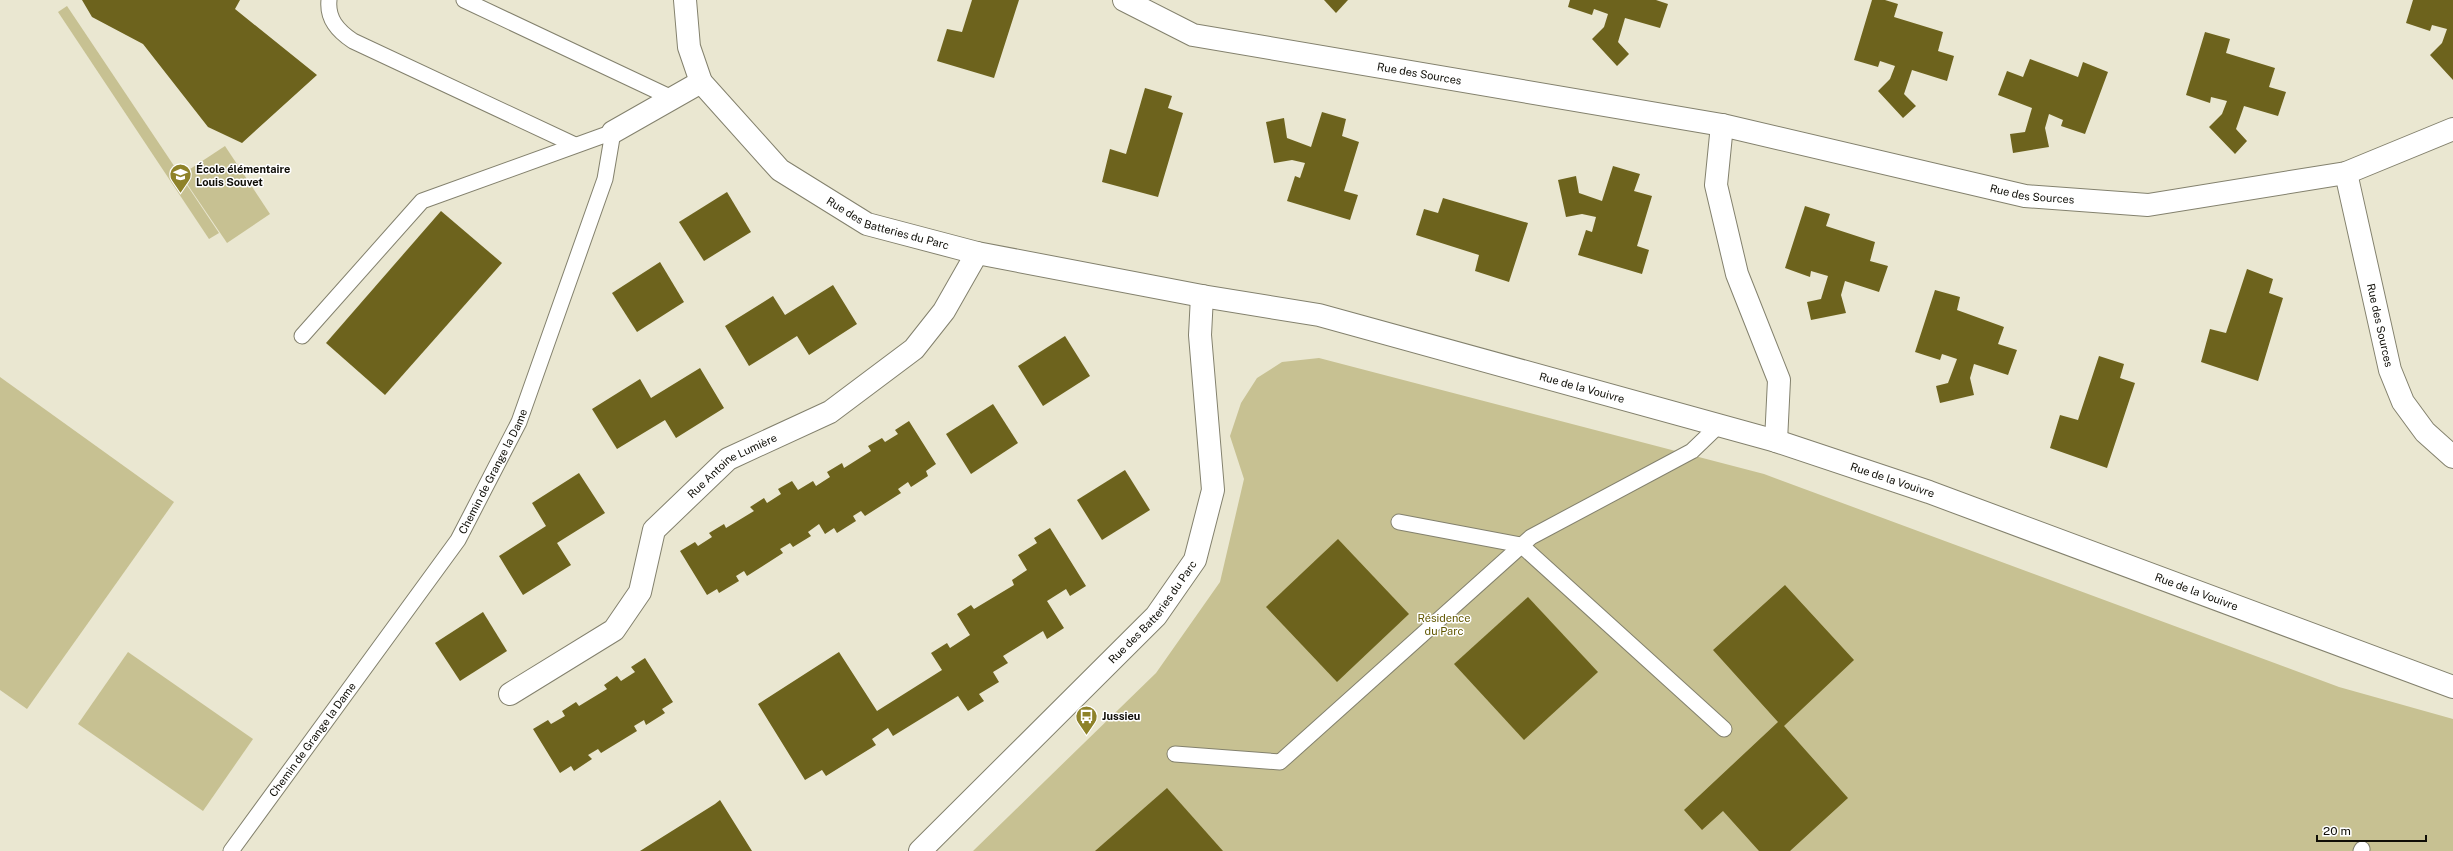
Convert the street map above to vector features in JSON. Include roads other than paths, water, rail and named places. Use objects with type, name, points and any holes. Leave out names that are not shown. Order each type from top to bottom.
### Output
[{"type":"street","name":"Rue des Batteries du Parc","points":[[685,0],[689,47],[701,82],[780,170],[867,224],[977,253],[1202,296],[1319,315]]},
{"type":"street","name":"Rue des Sources","points":[[1124,0],[1193,35],[1722,125],[2032,196],[2148,205],[2346,173],[2453,129]]},
{"type":"street","points":[[613,132],[701,82]]},
{"type":"street","points":[[1722,125],[1716,185],[1737,274],[1778,380],[1776,442]]},
{"type":"street","name":"Rue des Sources","points":[[2346,173],[2390,370],[2403,402],[2425,432],[2453,457]]},
{"type":"street","name":"Rue Antoine Lumière","points":[[510,694],[614,630],[640,592],[654,530],[728,459],[830,412],[914,350],[944,311],[977,253]]},
{"type":"street","name":"Rue des Batteries du Parc","points":[[920,851],[1156,616],[1195,560],[1213,490],[1200,335],[1202,296]]},
{"type":"street","name":"Rue de la Vouivre","points":[[1319,315],[1776,442],[1929,492],[2453,687]]},
{"type":"lane","points":[[329,0],[328,7],[332,20],[340,33],[353,41],[575,145]]},
{"type":"lane","points":[[464,0],[674,98]]},
{"type":"lane","points":[[302,336],[422,201],[613,132]]},
{"type":"lane","name":"Chemin de Grange la Dame","points":[[231,851],[458,540],[518,422],[605,179],[613,132]]},
{"type":"lane","points":[[1175,754],[1280,762],[1531,536],[1692,451],[1718,426]]},
{"type":"lane","points":[[1399,522],[1521,545],[1724,729]]},
{"type":"place","name":"École élémentaire Louis Souvet","points":[[180,194]]},
{"type":"place","name":"Jussieu","points":[[1086,736]]},
{"type":"park label","name":"Résidence du Parc","points":[[1444,624]]}]
